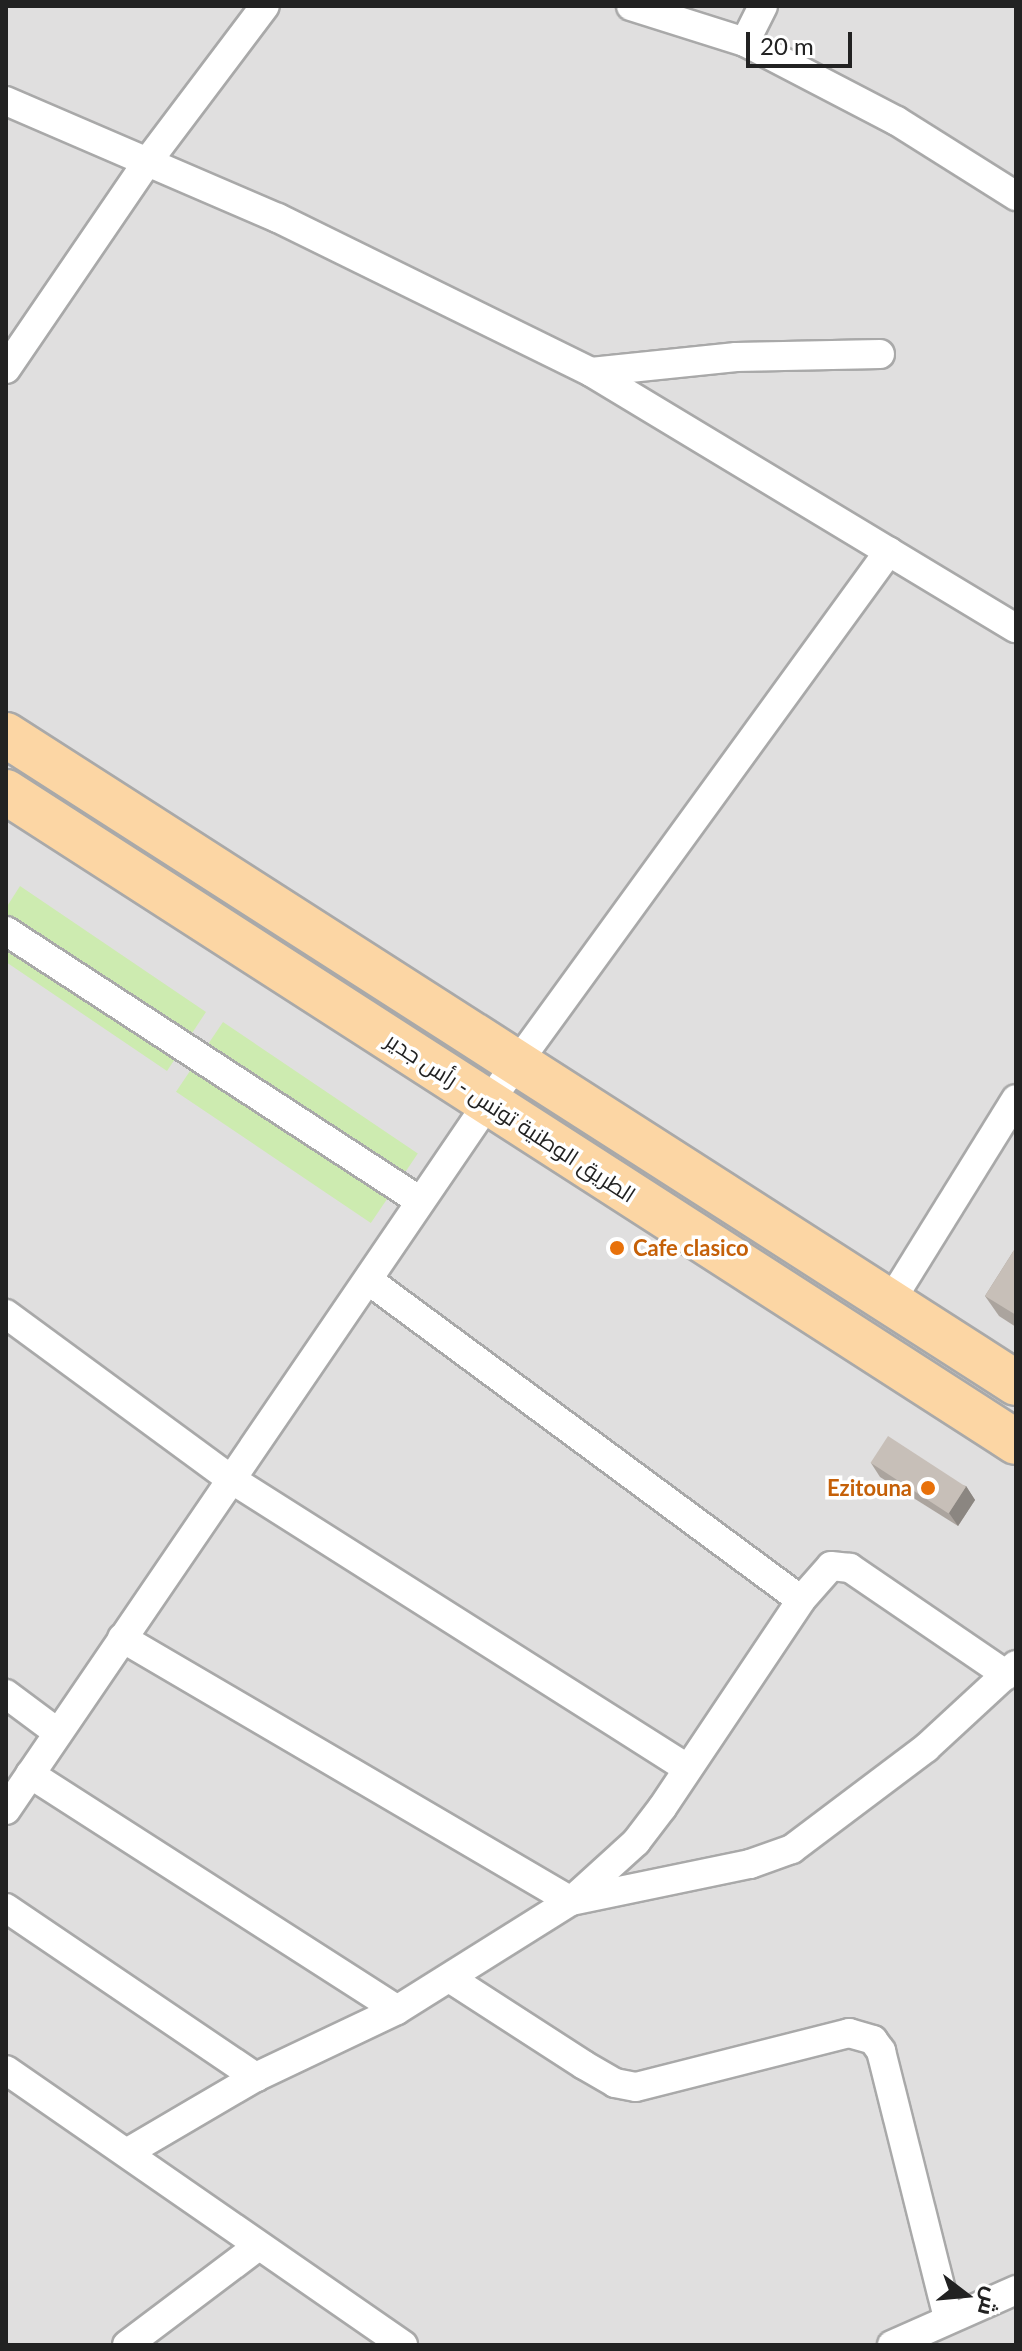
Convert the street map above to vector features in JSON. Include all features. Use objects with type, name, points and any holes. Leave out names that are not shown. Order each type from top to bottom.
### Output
[{"type":"main road","name":"الطريق الوطنية تونس - رأس جدير","points":[[6,735],[515,1065],[892,1299],[1016,1383]]},
{"type":"main road","name":"الطريق الوطنية تونس - رأس جدير","points":[[6,792],[1016,1442]]},
{"type":"street","points":[[6,369],[148,161],[265,6]]},
{"type":"street","points":[[631,6],[745,42],[897,121],[1016,196]]},
{"type":"street","points":[[745,42],[763,6]]},
{"type":"street","points":[[6,101],[278,218],[591,372],[1016,628]]},
{"type":"street","points":[[591,372],[736,357],[880,354]]},
{"type":"street","points":[[6,1810],[488,1103],[889,551]]},
{"type":"street","points":[[6,931],[420,1201]]},
{"type":"street","points":[[892,1299],[1016,1099]]},
{"type":"street","points":[[368,1280],[801,1600]]},
{"type":"street","points":[[6,1314],[231,1479],[687,1768]]},
{"type":"street","points":[[122,1638],[571,1901],[750,1864],[792,1849],[926,1748],[1011,1670],[844,1566],[831,1566],[801,1600],[636,1842],[571,1901],[397,2010],[256,2077],[128,2152]]},
{"type":"street","points":[[6,1694],[57,1732]]},
{"type":"street","points":[[30,1774],[397,2010]]},
{"type":"street","points":[[6,1908],[256,2077]]},
{"type":"street","points":[[451,1979],[584,2065],[615,2083],[636,2087],[849,2033],[873,2040],[881,2051],[948,2318]]},
{"type":"street","points":[[6,2070],[128,2152],[257,2247],[403,2345]]},
{"type":"street","points":[[127,2345],[257,2247]]},
{"type":"street","points":[[892,2345],[1016,2290]]},
{"type":"shaded area","points":[[6,6],[1016,6],[1016,2345],[6,2345]]},
{"type":"green space","points":[[20,886],[206,1012],[167,1071],[6,962],[6,908]]},
{"type":"green space","points":[[223,1022],[418,1153],[371,1223],[176,1092]]},
{"type":"building","points":[[1016,1247],[1016,1315],[985,1296]]},
{"type":"building","name":"Ezitouna","points":[[888,1436],[966,1487],[949,1513],[871,1463]]},
{"type":"place","name":"Cafe clasico","points":[[617,1248]]},
{"type":"place","name":"Ezitouna","points":[[928,1488]]}]
